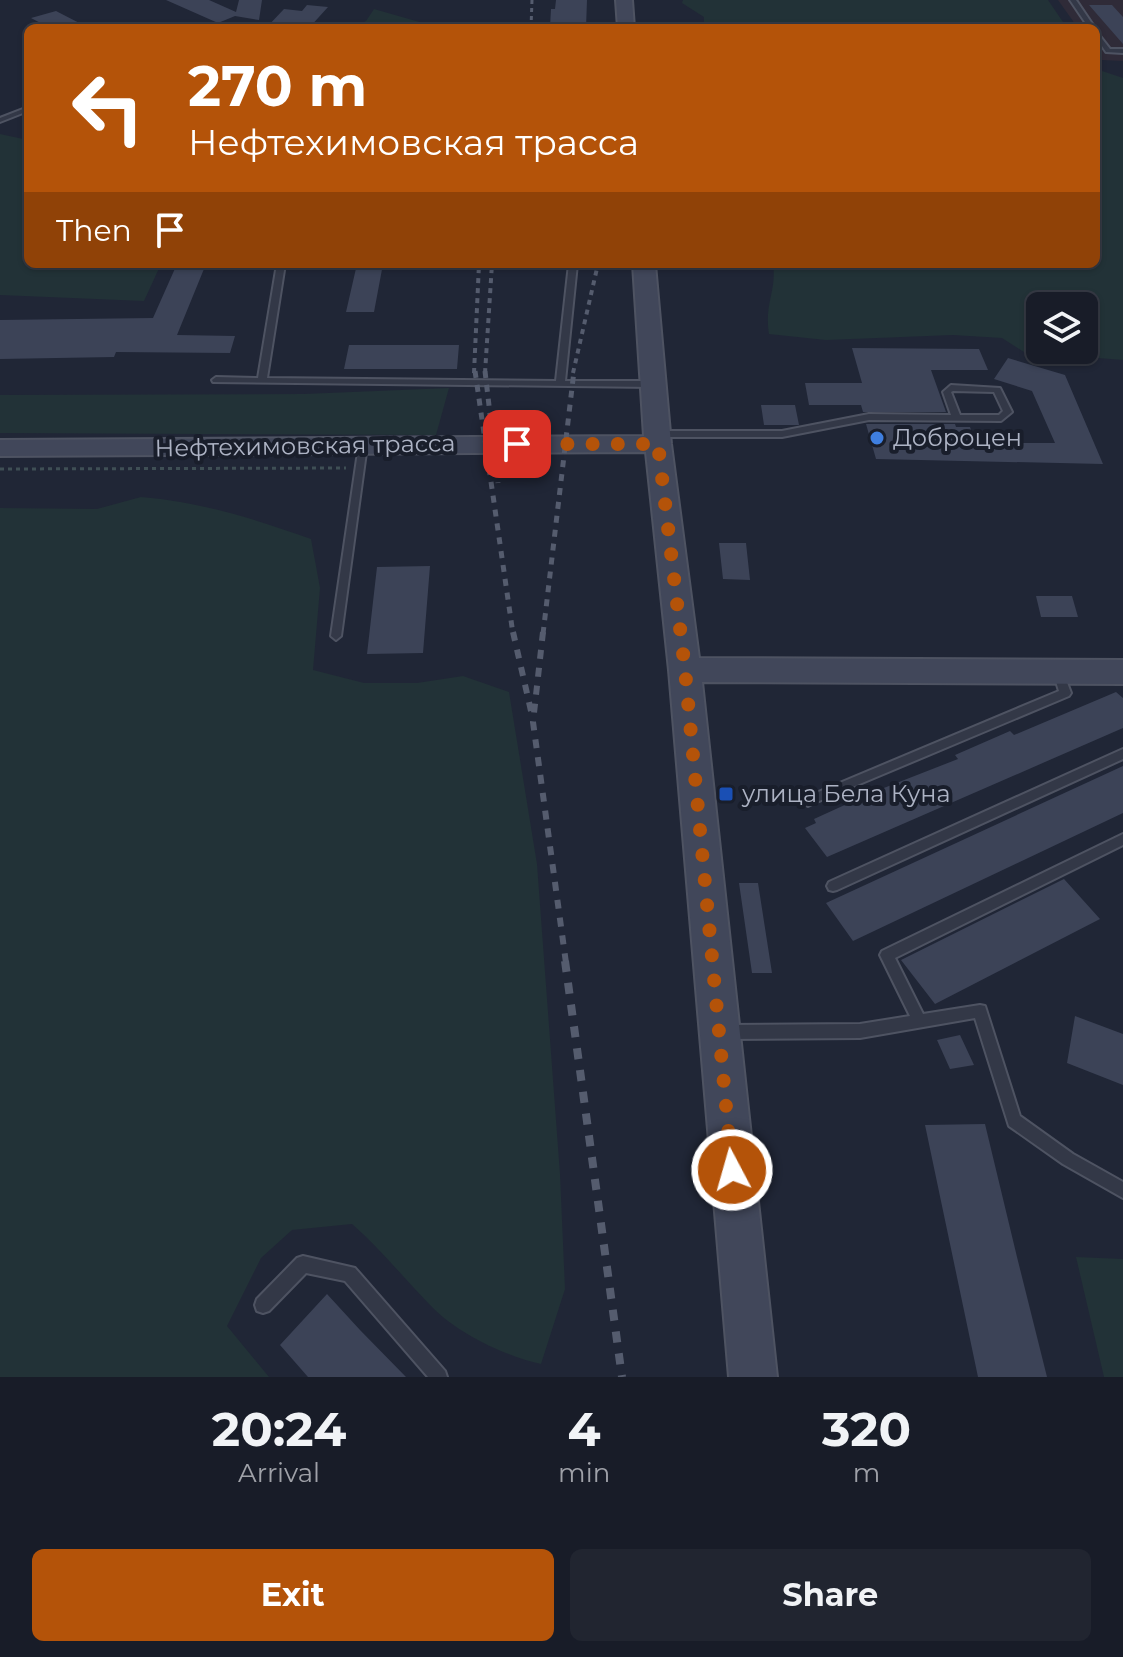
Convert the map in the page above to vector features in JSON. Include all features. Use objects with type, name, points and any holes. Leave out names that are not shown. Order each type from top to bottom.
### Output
[{"type":"main road","points":[[624,0],[626,24]]},
{"type":"main road","points":[[644,268],[657,439],[685,670],[753,1377]]},
{"type":"main road","name":"Нефтехимовская трасса","points":[[0,448],[361,456],[657,439]]},
{"type":"main road","points":[[685,670],[1123,672]]},
{"type":"lane","points":[[1073,0],[1089,24]]},
{"type":"lane","points":[[1100,39],[1108,51],[1123,51]]},
{"type":"lane","points":[[0,120],[24,111]]},
{"type":"lane","points":[[262,380],[280,268]]},
{"type":"lane","points":[[560,384],[573,268]]},
{"type":"lane","points":[[216,380],[653,384]]},
{"type":"lane","points":[[657,439],[772,435],[857,418],[1001,418],[1008,412],[997,390],[951,388],[947,392],[956,417]]},
{"type":"lane","points":[[336,636],[361,456]]},
{"type":"lane","points":[[808,801],[1065,693],[1057,671]]},
{"type":"lane","points":[[833,886],[1123,754]]},
{"type":"lane","points":[[920,1022],[887,955],[1123,839]]},
{"type":"lane","points":[[718,1032],[860,1031],[980,1011],[1014,1121],[1068,1159],[1123,1190]]},
{"type":"lane","points":[[263,1305],[303,1264],[349,1274],[439,1377]]},
{"type":"path","points":[[0,469],[361,456]]},
{"type":"shaded area","points":[[683,0],[1048,0],[1063,22],[704,24],[704,17],[682,3]]},
{"type":"shaded area","points":[[1058,0],[1123,0],[1123,61],[1100,57],[1100,24],[1075,24]]},
{"type":"shaded area","points":[[374,9],[426,24],[360,24]]},
{"type":"shaded area","points":[[1100,70],[1123,78],[1123,360],[1098,358],[1098,292],[1026,292],[1026,352],[1002,338],[953,335],[826,340],[769,334],[773,268],[1100,268]]},
{"type":"shaded area","points":[[0,134],[24,139],[24,268],[159,268],[144,301],[0,295]]},
{"type":"shaded area","points":[[449,388],[436,435],[0,433],[0,395],[304,394]]},
{"type":"shaded area","points":[[141,497],[228,512],[311,539],[320,588],[313,670],[364,683],[417,683],[463,676],[509,692],[537,864],[560,1174],[565,1289],[541,1364],[498,1350],[456,1327],[433,1308],[352,1224],[292,1230],[261,1258],[227,1326],[269,1377],[0,1377],[0,508],[97,509]]},
{"type":"shaded area","points":[[1076,1257],[1123,1259],[1123,1377],[1104,1377]]},
{"type":"building","points":[[166,0],[209,0],[236,12],[239,0],[262,0],[259,20],[235,16],[218,23]]},
{"type":"building","points":[[556,0],[587,0],[586,24],[550,24],[551,9],[555,9]]},
{"type":"building","points":[[307,5],[328,7],[313,24],[270,24],[284,9],[302,11]]},
{"type":"building","points":[[1089,5],[1112,5],[1123,17],[1123,44]]},
{"type":"building","points":[[56,11],[81,24],[42,24],[31,18]]},
{"type":"building","points":[[175,268],[204,268],[177,335],[235,336],[230,353],[116,352],[114,357],[0,359],[0,320],[153,318]]},
{"type":"building","points":[[356,268],[382,268],[374,312],[346,312]]},
{"type":"building","points":[[349,345],[459,345],[457,369],[344,369]]},
{"type":"building","points":[[852,348],[979,349],[988,370],[931,370],[946,412],[863,412],[861,405],[809,405],[805,383],[862,383]]},
{"type":"building","points":[[1008,358],[1065,375],[1103,464],[876,459],[866,424],[955,424],[956,427],[970,427],[976,443],[1055,443],[1032,391],[994,379]]},
{"type":"building","points":[[761,405],[795,405],[799,425],[764,425]]},
{"type":"building","points":[[719,543],[746,543],[750,580],[723,579]]},
{"type":"building","points":[[430,566],[423,653],[367,654],[377,567]]},
{"type":"building","points":[[1036,596],[1072,596],[1078,617],[1041,617]]},
{"type":"building","points":[[1116,692],[1123,698],[1123,728],[827,857],[805,828],[816,823],[814,819],[871,793],[958,759],[955,755],[1010,731],[1014,735]]},
{"type":"building","points":[[1123,766],[1123,813],[853,941],[826,903]]},
{"type":"building","points":[[1064,879],[1100,919],[935,1004],[901,960]]},
{"type":"building","points":[[739,883],[758,883],[772,973],[752,973]]},
{"type":"building","points":[[1075,1016],[1123,1034],[1123,1085],[1067,1063]]},
{"type":"building","points":[[960,1035],[974,1065],[950,1069],[937,1040]]},
{"type":"building","points":[[985,1124],[1047,1377],[978,1377],[925,1125]]},
{"type":"building","points":[[327,1294],[406,1377],[308,1377],[280,1345]]},
{"type":"railway","points":[[531,24],[532,0]]},
{"type":"railway","points":[[474,373],[479,268]]},
{"type":"railway","points":[[485,372],[492,268]]},
{"type":"railway","points":[[573,373],[597,268]]},
{"type":"railway","points":[[475,371],[513,634]]},
{"type":"railway","points":[[543,634],[574,371]]},
{"type":"railway","points":[[485,372],[498,483]]},
{"type":"railway","points":[[513,632],[531,711]]},
{"type":"railway","points":[[543,632],[533,722],[566,963]]},
{"type":"railway","points":[[565,961],[622,1377]]},
{"type":"place","name":"Доброцен","points":[[877,438]]},
{"type":"place","name":"улица Бела Куна","points":[[726,794]]},
{"type":"route","points":[[517,444],[658,444],[685,670],[732,1170]]}]
